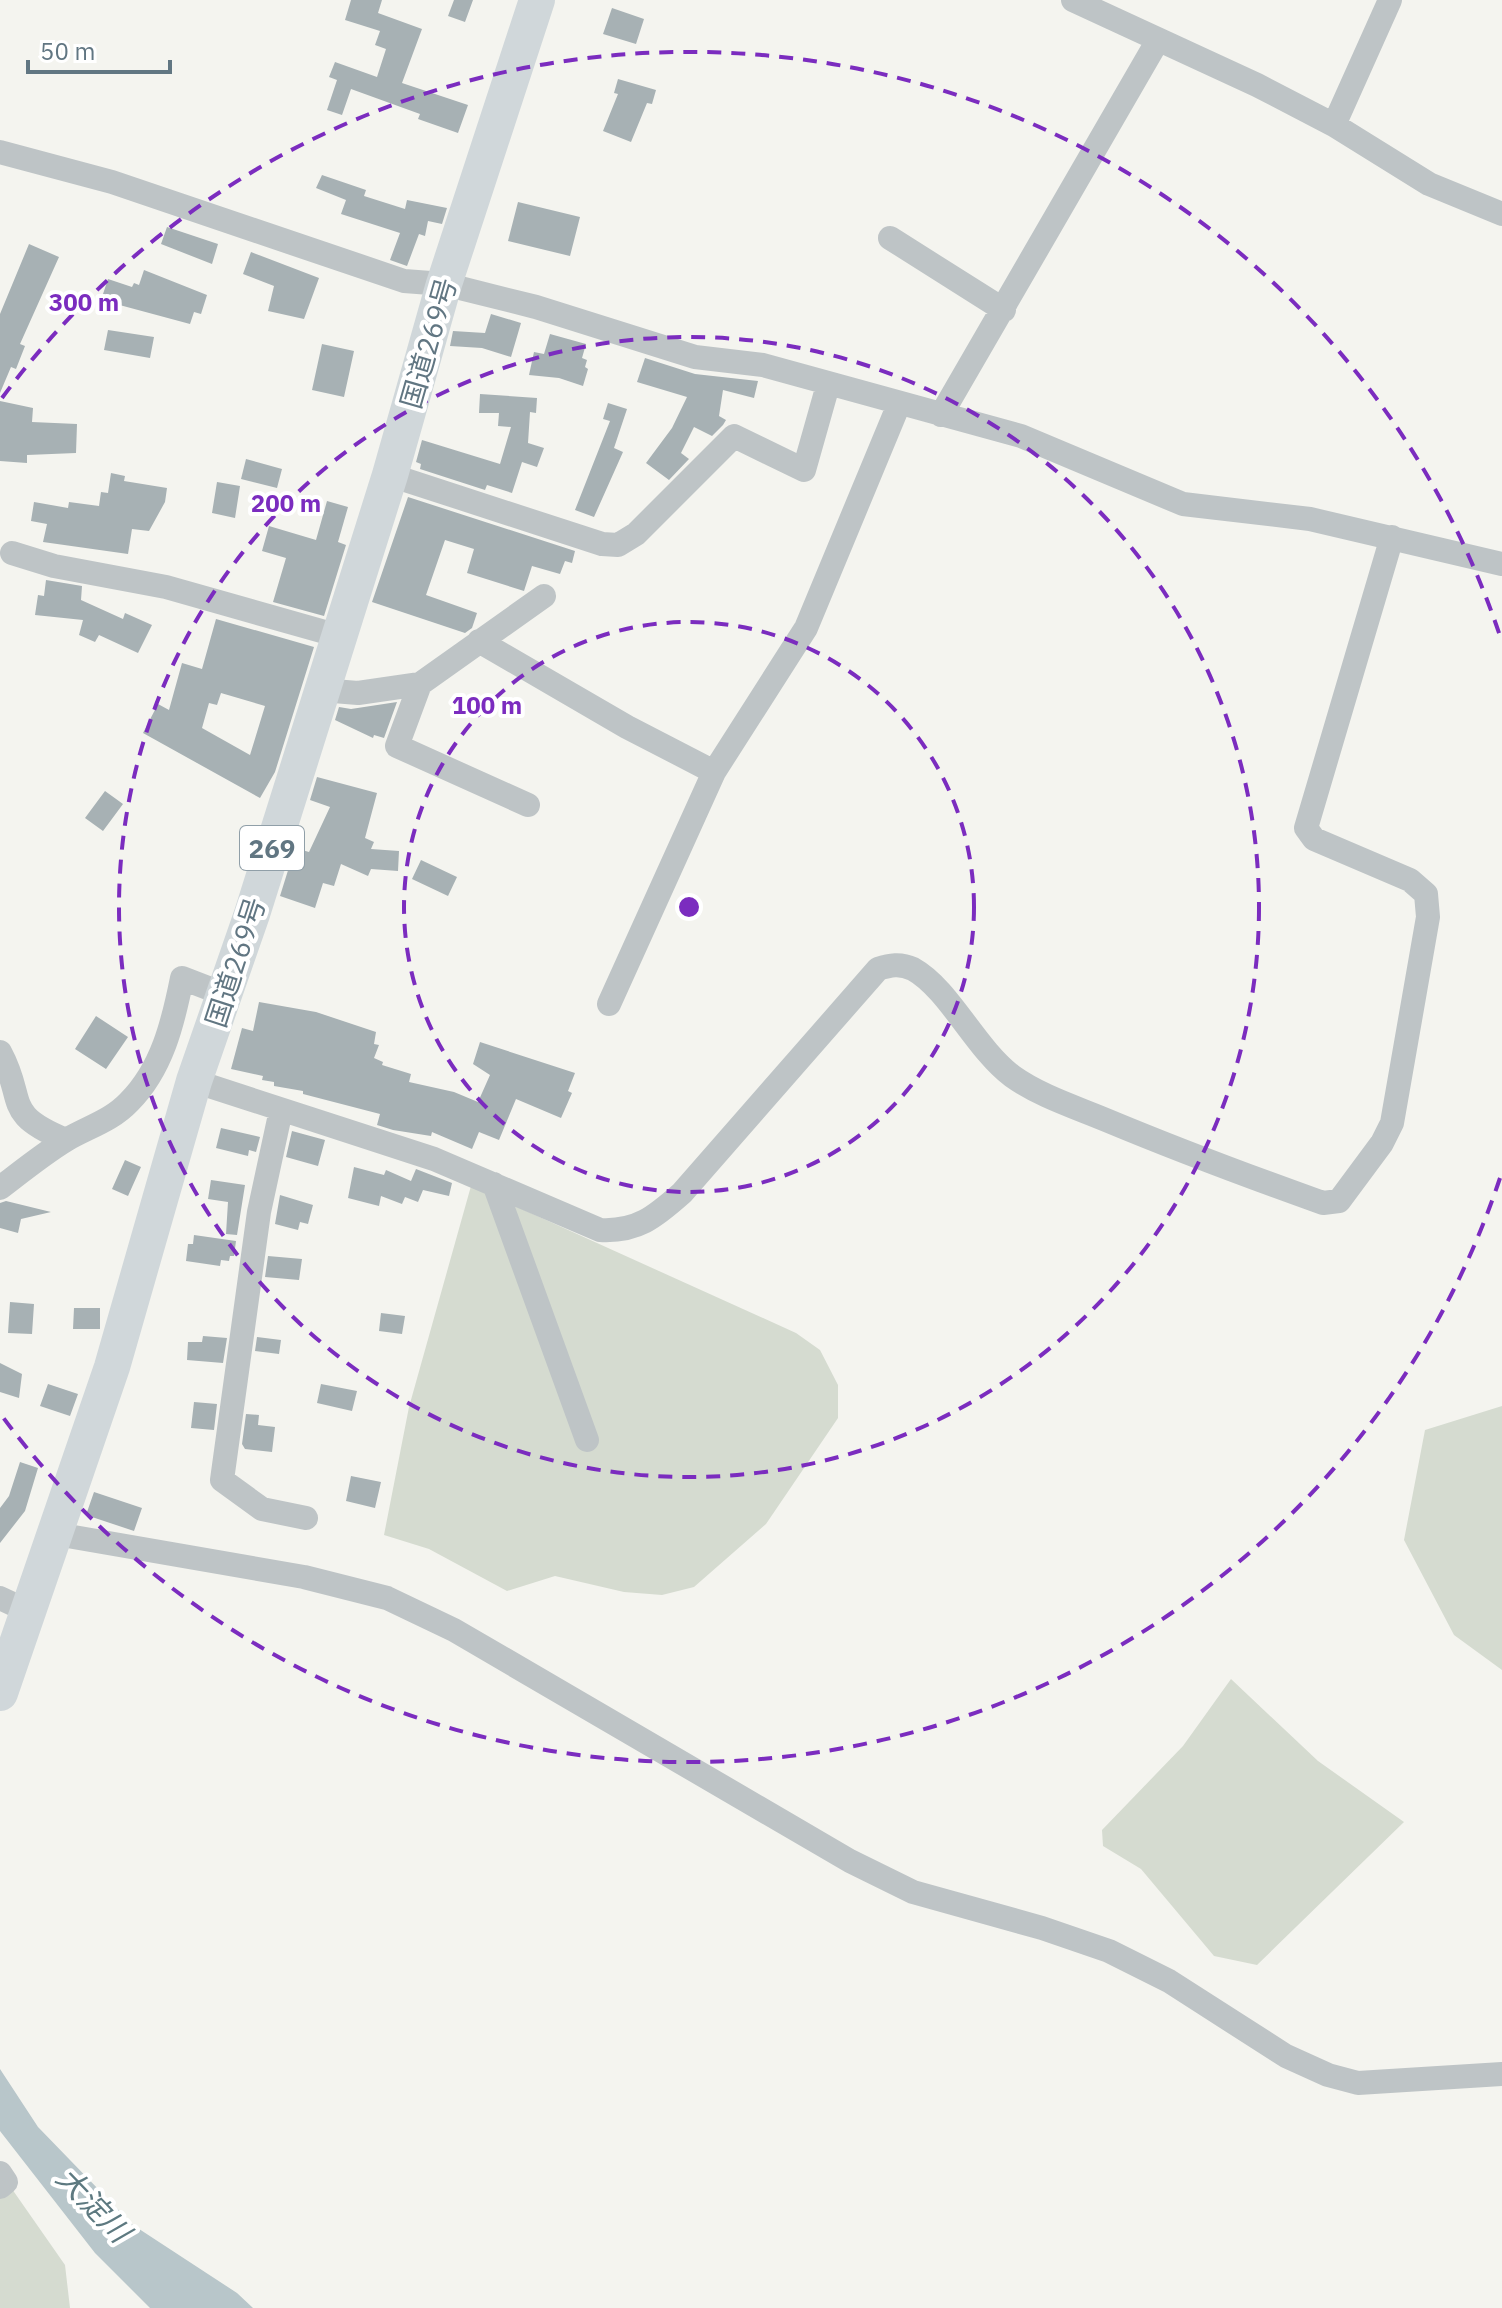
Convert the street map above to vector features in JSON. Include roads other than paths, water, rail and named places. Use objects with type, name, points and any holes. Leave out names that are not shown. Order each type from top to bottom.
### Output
[{"type":"highway","name":"国道269号","points":[[0,1693],[15,1605],[56,1534],[112,1367],[194,1081],[226,995],[390,475],[444,284],[537,0]]},
{"type":"street","points":[[1073,0],[1334,125],[1429,184],[1502,214]]},
{"type":"street","points":[[1334,125],[1390,0]]},
{"type":"street","points":[[941,415],[1158,40]]},
{"type":"street","points":[[0,152],[112,182],[404,281],[444,284],[536,307],[695,357],[763,365],[1021,436],[1183,504],[1310,519],[1502,564]]},
{"type":"street","points":[[890,238],[1004,310]]},
{"type":"street","points":[[390,475],[602,544],[618,545],[636,534],[734,436],[804,470],[828,385]]},
{"type":"street","points":[[609,1004],[714,772],[806,628],[899,404]]},
{"type":"street","points":[[194,1081],[434,1159],[600,1230],[625,1231],[659,1213],[682,1193],[878,969],[893,964],[912,969],[936,988],[991,1057],[1013,1077],[1041,1092],[1207,1162],[1323,1203],[1339,1201],[1382,1143],[1392,1123],[1428,917],[1426,894],[1410,880],[1314,839],[1306,828],[1392,537]]},
{"type":"street","points":[[12,553],[54,566],[166,587],[339,636]]},
{"type":"street","points":[[321,690],[358,693],[420,684],[544,596]]},
{"type":"street","points":[[479,641],[627,727],[714,772]]},
{"type":"street","points":[[420,684],[397,746],[528,805]]},
{"type":"street","points":[[0,1188],[66,1140],[106,1121],[130,1102],[158,1062],[173,1023],[182,978],[226,995]]},
{"type":"street","points":[[0,1052],[16,1106],[25,1119],[66,1140]]},
{"type":"street","points":[[281,1110],[259,1212],[222,1480],[262,1509],[306,1518]]},
{"type":"street","points":[[494,1184],[587,1440]]},
{"type":"street","points":[[56,1534],[304,1577],[387,1598],[454,1630],[850,1861],[913,1892],[1042,1928],[1109,1951],[1169,1981],[1286,2056],[1328,2075],[1358,2083],[1502,2074]]},
{"type":"street","points":[[0,2173],[6,2182],[0,2187]]},
{"type":"water","name":"大淀川","points":[[0,2069],[38,2127],[133,2225],[237,2293],[253,2308],[150,2308],[95,2253],[0,2131]]}]
